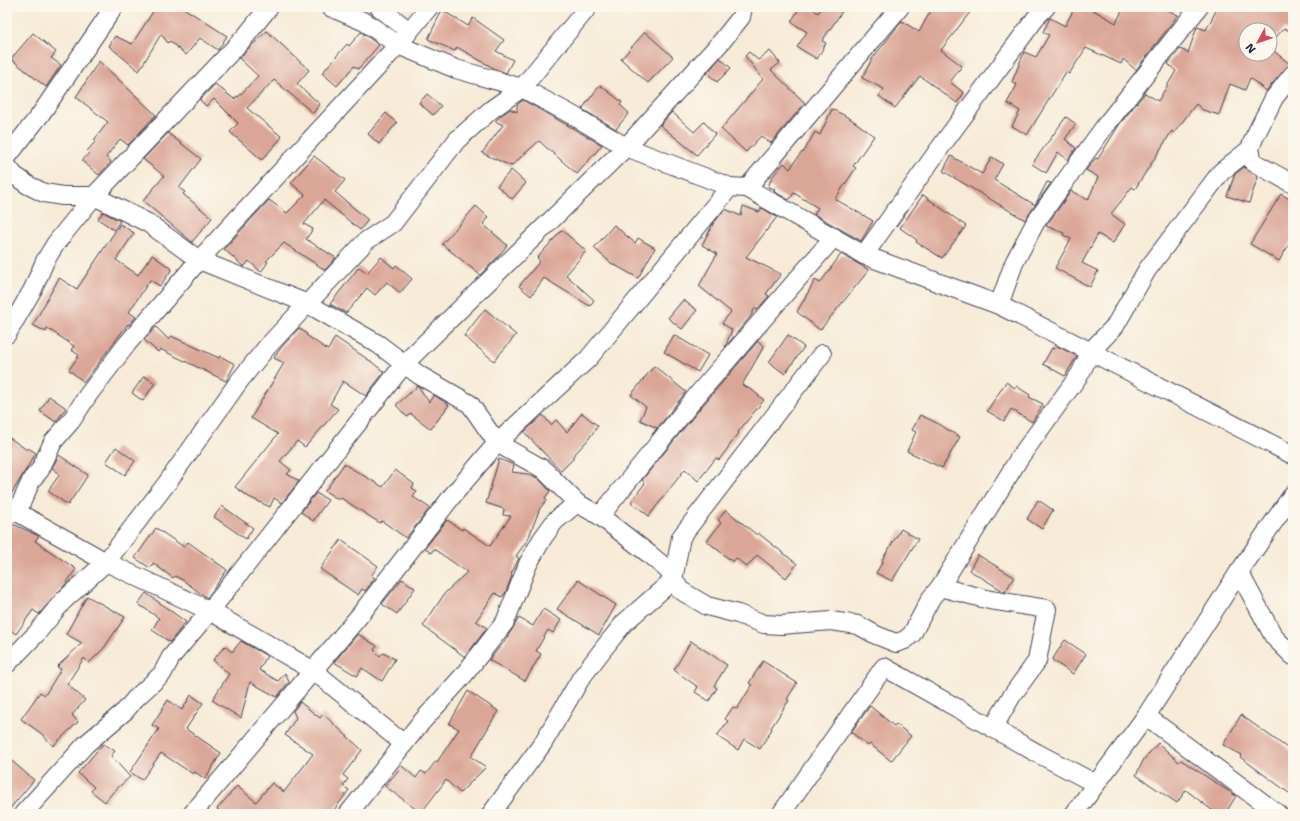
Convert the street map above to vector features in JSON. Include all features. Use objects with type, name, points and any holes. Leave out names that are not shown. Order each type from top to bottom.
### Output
[{"type":"street","points":[[7,157],[40,115],[114,7]]},
{"type":"street","points":[[7,334],[33,289],[45,261],[56,243],[94,196],[240,43],[269,7]]},
{"type":"street","points":[[330,7],[404,38],[456,69],[522,88],[626,147],[739,188],[834,237],[864,255],[999,305],[1293,455]]},
{"type":"street","points":[[379,7],[404,38]]},
{"type":"street","points":[[404,744],[314,671],[210,611],[106,562],[12,513],[32,478],[40,470],[53,442],[71,421],[88,395],[127,344],[199,260],[404,38],[429,7]]},
{"type":"street","points":[[7,664],[36,634],[63,601],[106,562],[167,483],[240,380],[267,347],[366,241],[393,223],[457,140],[492,108],[522,88],[588,7]]},
{"type":"street","points":[[23,814],[86,744],[125,711],[136,698],[162,674],[172,657],[210,611],[405,363],[626,147],[722,41],[741,17],[742,7]]},
{"type":"street","points":[[192,814],[360,616],[453,495],[497,443],[588,359],[900,7]]},
{"type":"street","points":[[864,255],[942,145],[1038,15],[1046,7]]},
{"type":"street","points":[[999,305],[1014,264],[1035,223],[1105,126],[1199,7]]},
{"type":"street","points":[[7,166],[14,175],[28,185],[44,192],[63,196],[94,196],[148,223],[199,260],[308,304],[378,344],[419,375],[470,404],[497,443],[543,469],[577,503],[600,516],[649,554],[668,570],[680,590],[701,603],[764,624],[780,625],[831,620],[858,625],[876,635],[896,643],[905,640],[912,634],[930,598],[940,587],[1020,458],[1080,374],[1091,351],[1115,326],[1148,270],[1221,172],[1250,149],[1274,98],[1293,74]]},
{"type":"street","points":[[1250,149],[1253,162],[1293,184]]},
{"type":"street","points":[[600,516],[699,393],[834,237]]},
{"type":"street","points":[[491,814],[543,743],[581,678],[624,622],[673,580],[681,537],[822,354]]},
{"type":"street","points":[[1074,814],[1146,716],[1239,572],[1293,494]]},
{"type":"street","points":[[348,814],[418,726],[463,676],[505,622],[528,564],[542,539],[555,522],[577,503]]},
{"type":"street","points":[[1239,572],[1274,637],[1293,656]]},
{"type":"street","points":[[940,587],[990,600],[1047,609],[1037,661],[1011,697],[993,728]]},
{"type":"street","points":[[781,814],[884,667],[920,689],[1096,784]]},
{"type":"street","points":[[1146,716],[1278,814]]},
{"type":"building","points":[[156,7],[182,7],[227,36],[218,50],[200,38],[186,55],[170,41],[168,43],[161,34],[139,71],[109,46],[115,36],[132,44]]},
{"type":"building","points":[[800,7],[809,7],[818,13],[822,7],[845,7],[822,41],[826,43],[817,59],[797,47],[807,32],[791,22]]},
{"type":"building","points":[[933,7],[974,7],[941,50],[962,66],[950,82],[964,93],[957,103],[920,76],[895,108],[879,96],[884,89],[862,78],[872,59],[902,21],[919,32]]},
{"type":"building","points":[[1075,7],[1088,7],[1116,23],[1124,7],[1161,7],[1178,15],[1136,70],[1123,59],[1121,64],[1086,48],[1069,74],[1066,72],[1027,135],[1012,126],[1020,111],[1007,103],[1017,85],[1012,82],[1024,52],[1036,57],[1049,35],[1043,32],[1050,18],[1065,26]]},
{"type":"building","points":[[1218,7],[1293,7],[1293,33],[1284,28],[1278,35],[1278,22],[1238,22],[1238,62],[1278,62],[1278,54],[1290,64],[1266,91],[1250,78],[1245,90],[1230,84],[1219,115],[1203,110],[1196,104],[1174,133],[1172,131],[1135,189],[1132,187],[1111,214],[1125,224],[1113,243],[1098,234],[1082,263],[1098,271],[1090,287],[1055,268],[1071,239],[1063,235],[1064,233],[1046,226],[1071,191],[1088,200],[1098,177],[1086,170],[1096,158],[1098,159],[1119,125],[1145,93],[1158,101],[1176,71],[1168,64],[1180,49],[1188,53],[1197,27],[1206,30]]},
{"type":"building","points":[[442,10],[468,26],[473,18],[504,40],[496,51],[513,60],[506,73],[495,69],[457,47],[455,51],[428,39]]},
{"type":"building","points":[[267,31],[309,70],[297,84],[320,104],[313,113],[274,80],[247,108],[282,137],[262,160],[230,132],[238,123],[214,99],[206,106],[200,100],[215,84],[234,99],[237,96],[238,97],[258,76],[239,58]]},
{"type":"building","points":[[361,32],[379,45],[358,69],[354,66],[337,86],[322,73],[347,44],[349,46]]},
{"type":"building","points":[[645,32],[673,57],[648,83],[621,59]]},
{"type":"building","points":[[33,33],[56,52],[51,58],[61,65],[46,87],[11,59]]},
{"type":"building","points":[[770,51],[780,63],[771,70],[805,103],[771,143],[761,136],[746,152],[721,129],[763,79],[745,56],[749,52],[758,60]]},
{"type":"building","points":[[720,58],[731,68],[717,82],[707,73]]},
{"type":"building","points":[[99,61],[156,115],[128,145],[120,139],[106,157],[111,162],[99,175],[82,161],[89,153],[87,151],[96,141],[94,140],[108,122],[76,97]]},
{"type":"building","points":[[600,85],[622,102],[620,105],[629,113],[616,129],[582,109]]},
{"type":"building","points":[[427,94],[441,106],[433,115],[419,103]]},
{"type":"building","points":[[523,100],[602,145],[577,174],[539,141],[511,166],[482,153],[503,125],[495,121],[510,109],[517,112],[517,105]]},
{"type":"building","points":[[832,109],[851,119],[874,136],[853,166],[856,168],[835,199],[873,221],[861,241],[814,214],[818,208],[794,193],[789,200],[773,191],[775,189],[768,187],[772,177],[784,163],[790,169],[802,152],[803,153],[815,132],[820,135]]},
{"type":"building","points":[[672,112],[694,132],[704,122],[715,134],[697,155],[660,125]]},
{"type":"building","points":[[386,113],[397,123],[379,144],[368,134]]},
{"type":"building","points":[[1066,117],[1076,124],[1065,139],[1076,148],[1068,160],[1058,152],[1046,173],[1032,164]]},
{"type":"building","points":[[168,133],[201,159],[179,188],[185,192],[183,194],[212,218],[192,242],[143,201],[164,176],[143,159]]},
{"type":"building","points":[[314,156],[345,180],[335,192],[368,220],[360,230],[324,200],[304,224],[313,229],[306,239],[336,258],[325,270],[284,243],[266,261],[268,262],[261,272],[249,261],[244,267],[224,249],[269,200],[287,213],[305,195],[291,183]]},
{"type":"building","points":[[951,156],[982,174],[992,157],[1003,164],[994,180],[1035,205],[1047,182],[1051,183],[1025,220],[943,171]]},
{"type":"building","points":[[1244,167],[1258,177],[1249,203],[1227,196],[1235,174]]},
{"type":"building","points":[[511,170],[526,183],[512,199],[497,186]]},
{"type":"building","points":[[1281,194],[1293,201],[1293,238],[1279,261],[1250,244]]},
{"type":"building","points":[[923,195],[966,226],[942,258],[916,242],[917,240],[900,228]]},
{"type":"building","points":[[476,206],[488,217],[483,224],[507,245],[498,257],[480,275],[442,244]]},
{"type":"building","points":[[743,206],[759,212],[762,208],[777,217],[746,257],[781,274],[766,294],[769,296],[757,310],[755,308],[751,316],[725,347],[732,330],[722,323],[731,312],[699,286],[717,254],[702,245],[713,224],[725,209],[741,216]]},
{"type":"building","points":[[103,212],[120,221],[114,230],[98,219]]},
{"type":"building","points":[[120,224],[134,233],[116,260],[138,275],[152,255],[172,269],[160,286],[150,280],[129,312],[136,317],[129,325],[128,324],[84,382],[69,370],[79,355],[71,350],[74,346],[47,328],[46,332],[33,325],[59,278],[77,289]]},
{"type":"building","points":[[614,225],[635,243],[638,238],[655,248],[638,278],[611,263],[594,248]]},
{"type":"building","points":[[562,230],[586,251],[566,275],[594,300],[590,306],[544,278],[531,296],[519,286],[540,261],[537,258]]},
{"type":"building","points":[[841,254],[869,270],[820,330],[797,312],[815,280],[820,283]]},
{"type":"building","points":[[381,257],[394,268],[396,265],[412,279],[400,293],[387,282],[375,295],[367,288],[346,313],[330,304],[359,267],[367,273]]},
{"type":"building","points":[[683,300],[697,310],[682,329],[668,318]]},
{"type":"building","points":[[485,309],[516,335],[494,361],[464,336]]},
{"type":"building","points":[[156,327],[169,340],[171,336],[219,358],[220,356],[235,364],[226,381],[160,349],[158,352],[144,340]]},
{"type":"building","points":[[299,328],[307,334],[306,335],[328,350],[335,337],[384,372],[366,396],[343,381],[330,404],[338,409],[305,447],[297,441],[280,461],[291,470],[287,474],[299,481],[282,503],[274,498],[270,507],[249,497],[235,487],[278,434],[251,418],[284,363],[274,358]]},
{"type":"building","points":[[674,335],[708,355],[698,372],[664,352]]},
{"type":"building","points":[[788,335],[804,347],[785,374],[769,362]]},
{"type":"building","points":[[758,341],[764,346],[742,385],[752,390],[764,400],[738,432],[739,433],[719,460],[716,458],[698,481],[685,469],[649,516],[631,502],[645,483],[642,480],[702,406]]},
{"type":"building","points":[[1055,345],[1077,356],[1065,376],[1043,364],[1052,348],[1054,349]]},
{"type":"building","points":[[654,366],[686,392],[652,435],[657,428],[640,420],[646,407],[631,395]]},
{"type":"building","points":[[144,376],[155,383],[143,401],[132,393]]},
{"type":"building","points":[[1006,382],[1015,388],[1016,386],[1030,395],[1029,397],[1043,404],[1032,422],[1011,409],[1004,421],[987,411]]},
{"type":"building","points":[[418,386],[429,402],[434,395],[449,405],[431,429],[411,414],[407,417],[396,405]]},
{"type":"building","points":[[49,396],[66,408],[56,422],[40,411]]},
{"type":"building","points":[[582,413],[598,426],[587,441],[572,457],[574,458],[561,471],[524,432],[543,415],[551,425],[556,420],[567,432]]},
{"type":"building","points":[[920,415],[960,437],[942,468],[907,451],[916,432],[912,430]]},
{"type":"building","points":[[7,436],[27,450],[28,448],[36,453],[7,501]]},
{"type":"building","points":[[116,447],[135,461],[125,475],[106,462]]},
{"type":"building","points":[[59,455],[88,475],[68,505],[48,491],[60,474],[52,468]]},
{"type":"building","points":[[499,459],[514,465],[512,472],[527,474],[538,478],[550,491],[545,498],[547,500],[540,508],[528,539],[516,556],[519,558],[511,574],[512,575],[506,592],[502,597],[495,593],[476,621],[487,628],[465,657],[423,626],[445,593],[467,572],[434,549],[431,553],[425,548],[447,520],[462,530],[463,528],[490,546],[511,516],[503,515],[504,509],[486,503]]},
{"type":"building","points":[[344,464],[383,487],[395,470],[414,484],[412,488],[417,491],[413,497],[430,508],[406,538],[382,521],[380,523],[341,498],[339,500],[325,491]]},
{"type":"building","points":[[316,493],[328,500],[313,521],[301,512]]},
{"type":"building","points":[[1038,500],[1053,510],[1042,529],[1027,519]]},
{"type":"building","points":[[222,506],[253,528],[246,539],[214,517]]},
{"type":"building","points":[[726,510],[797,564],[786,578],[757,555],[747,567],[736,558],[733,562],[707,541],[721,523],[718,520]]},
{"type":"building","points":[[10,525],[15,525],[39,536],[35,541],[76,569],[65,585],[39,614],[33,610],[16,634],[7,628],[7,531]]},
{"type":"building","points":[[156,528],[184,547],[188,542],[227,570],[207,598],[184,581],[175,576],[173,578],[153,563],[150,568],[135,558]]},
{"type":"building","points":[[901,529],[918,539],[892,581],[876,573],[883,561],[882,560]]},
{"type":"building","points":[[341,540],[378,566],[371,576],[375,578],[365,591],[362,589],[358,595],[320,569]]},
{"type":"building","points":[[978,555],[1014,577],[1005,592],[969,570]]},
{"type":"building","points":[[402,579],[415,588],[397,614],[382,604]]},
{"type":"building","points":[[578,580],[616,605],[599,635],[557,609]]},
{"type":"building","points":[[146,593],[186,622],[170,642],[152,630],[159,618],[138,604]]},
{"type":"building","points":[[87,596],[125,617],[104,648],[89,663],[84,658],[67,684],[85,700],[72,715],[78,722],[53,746],[42,734],[21,719],[40,692],[45,695],[61,669],[57,667],[82,643],[66,634]]},
{"type":"building","points":[[543,609],[561,620],[553,633],[548,630],[536,651],[541,654],[525,681],[489,660],[505,641],[519,618],[533,626]]},
{"type":"building","points":[[358,634],[377,646],[374,650],[380,656],[383,653],[395,659],[382,681],[362,668],[357,676],[334,662]]},
{"type":"building","points":[[1065,640],[1086,654],[1073,674],[1052,660]]},
{"type":"building","points":[[241,641],[267,656],[259,670],[278,681],[285,673],[289,682],[277,697],[250,682],[241,718],[212,700],[229,674],[213,660],[225,646],[232,652]]},
{"type":"building","points":[[691,641],[727,665],[714,686],[717,688],[709,701],[695,692],[698,687],[674,670]]},
{"type":"building","points":[[763,661],[797,683],[787,699],[789,700],[771,728],[772,729],[760,749],[744,739],[738,750],[717,736],[728,721],[725,719],[733,707],[737,709],[752,685],[749,683]]},
{"type":"building","points":[[468,691],[498,711],[471,757],[486,767],[460,793],[446,780],[421,813],[385,786],[402,766],[416,778],[421,771],[426,774],[436,761],[437,762],[459,729],[449,724]]},
{"type":"building","points":[[191,695],[203,703],[186,729],[221,753],[205,779],[195,772],[193,774],[161,753],[142,780],[130,772],[159,729],[152,725],[168,700],[182,710]]},
{"type":"building","points":[[300,702],[320,718],[323,714],[362,750],[343,775],[348,779],[343,786],[349,790],[331,814],[224,814],[217,809],[237,786],[256,802],[272,783],[284,792],[313,754],[285,735],[296,718],[293,711]]},
{"type":"building","points":[[870,706],[894,726],[896,724],[911,736],[891,761],[870,744],[868,746],[851,732]]},
{"type":"building","points":[[1241,715],[1293,752],[1293,796],[1240,757],[1242,755],[1223,745]]},
{"type":"building","points":[[1158,743],[1179,762],[1181,760],[1236,796],[1225,814],[1217,814],[1186,790],[1177,803],[1136,775],[1144,759]]},
{"type":"building","points":[[103,744],[115,751],[111,756],[130,777],[113,792],[105,802],[91,791],[94,787],[78,773]]},
{"type":"building","points":[[7,757],[34,780],[7,812]]}]
